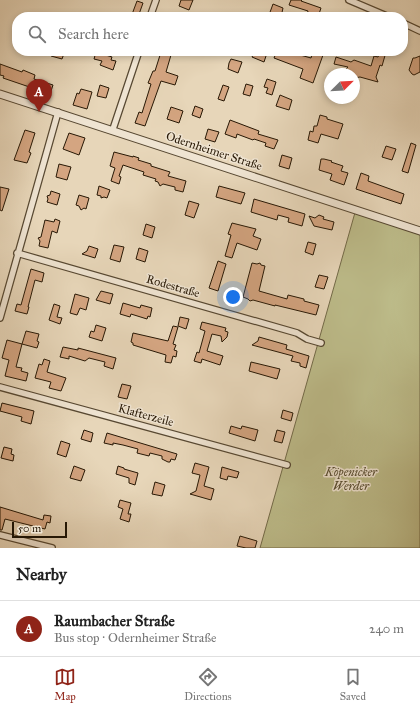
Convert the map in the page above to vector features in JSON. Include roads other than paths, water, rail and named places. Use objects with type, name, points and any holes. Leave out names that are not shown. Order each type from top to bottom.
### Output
[{"type":"street","points":[[152,12],[156,0]]},
{"type":"street","points":[[349,0],[377,12]]},
{"type":"street","points":[[408,25],[420,30]]},
{"type":"street","points":[[113,129],[137,56]]},
{"type":"street","name":"Odernheimer Straße","points":[[0,94],[113,129],[420,230]]},
{"type":"street","points":[[0,318],[17,252],[58,112]]},
{"type":"street","name":"Rodestraße","points":[[17,252],[297,333],[307,339],[321,343]]},
{"type":"street","name":"Klafterzeile","points":[[0,387],[286,465]]},
{"type":"street","points":[[0,535],[52,548]]},
{"type":"place","name":"Raumbacher Straße","points":[[39,112]]},
{"type":"park label","name":"Köpenicker Werder","points":[[351,479]]}]
